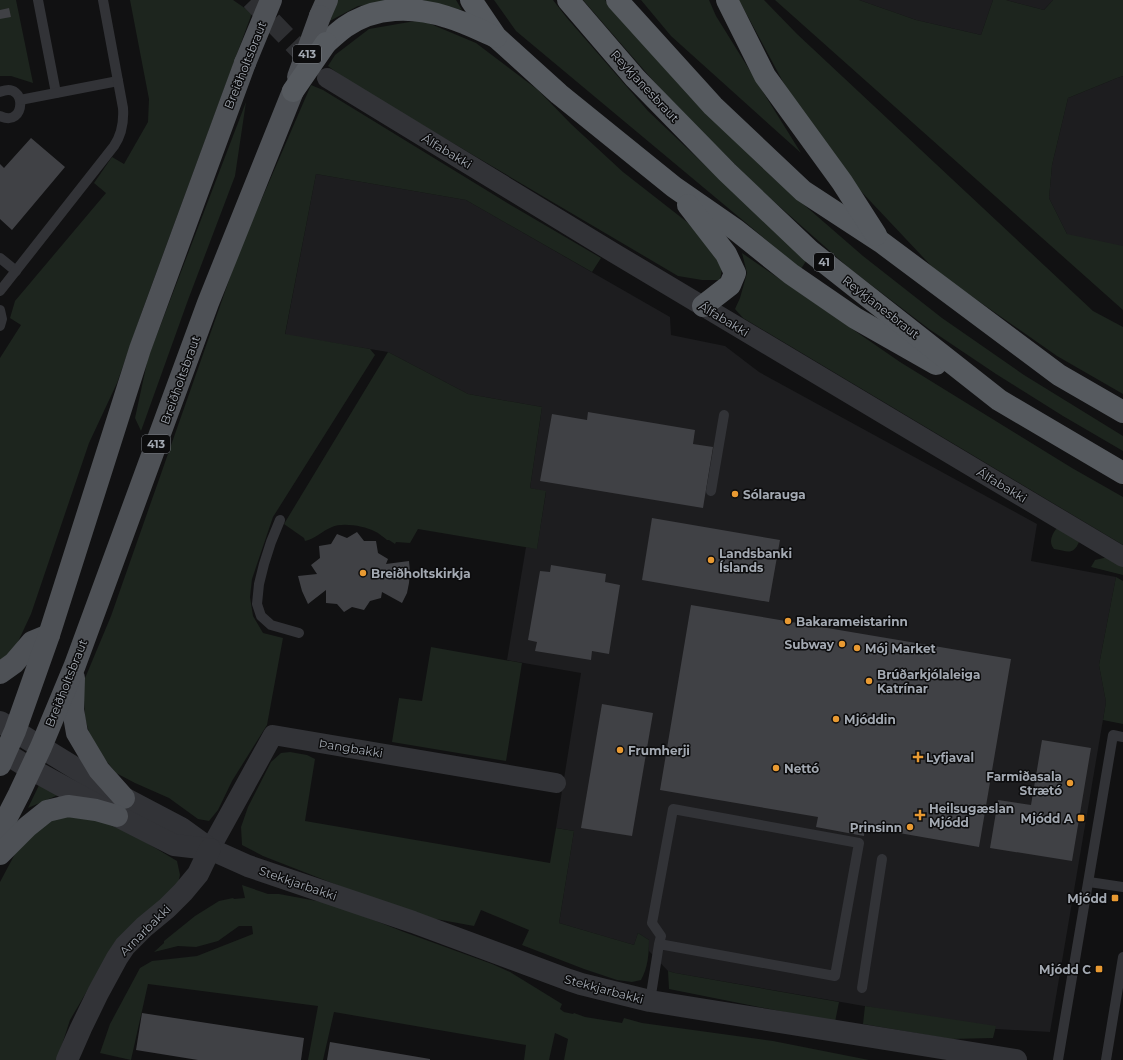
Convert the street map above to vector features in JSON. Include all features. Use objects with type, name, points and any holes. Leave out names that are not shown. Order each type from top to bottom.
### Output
[{"type":"highway","points":[[471,0],[496,37],[559,94],[674,187],[736,230],[791,274],[855,318],[999,400]]},
{"type":"highway","name":"Reykjanesbraut","points":[[568,0],[640,83],[727,172],[810,251],[999,400],[1123,473]]},
{"type":"highway","points":[[618,0],[712,106],[803,191],[881,242],[1060,375],[1123,412]]},
{"type":"highway","points":[[728,0],[765,76],[842,182],[881,242]]},
{"type":"highway","points":[[293,92],[326,43],[345,27],[366,16],[384,11],[424,11],[448,17],[496,37]]},
{"type":"highway","points":[[674,187],[726,254],[735,273],[730,285],[703,306]]},
{"type":"main road","name":"Breiðholtsbraut","points":[[2,756],[8,726],[49,635],[140,349],[245,63],[272,0]]},
{"type":"main road","name":"Breiðholtsbraut","points":[[0,831],[41,747],[75,665],[208,303],[293,92],[324,5]]},
{"type":"main road","points":[[0,673],[14,662],[32,642],[49,635]]},
{"type":"main road","points":[[0,854],[27,827],[47,811],[68,806],[96,810],[120,807],[77,734],[73,710],[75,665]]},
{"type":"street","name":"Álfabakki","points":[[327,78],[607,249],[1123,557]]},
{"type":"street","name":"Stekkjarbakki","points":[[8,726],[41,747],[120,807],[174,845],[210,849],[248,866],[413,922],[581,984],[650,1001],[1016,1060]]},
{"type":"street","name":"Þangbakki","points":[[210,849],[273,735],[556,783]]},
{"type":"street","name":"Stekkjarbakki","points":[[2,756],[120,807]]},
{"type":"street","name":"Arnarbakki","points":[[68,1060],[81,1028],[98,993],[125,946],[183,892],[198,874],[210,849]]},
{"type":"lane","points":[[38,0],[56,93]]},
{"type":"lane","points":[[0,291],[118,140],[122,132],[124,120],[123,108],[103,0]]},
{"type":"lane","points":[[20,100],[118,81]]},
{"type":"lane","points":[[0,92],[9,90],[14,92],[20,100],[20,109],[15,116],[11,118],[0,116]]},
{"type":"lane","points":[[0,258],[16,271]]},
{"type":"lane","points":[[0,310],[2,319],[0,326]]},
{"type":"lane","points":[[711,491],[724,415]]},
{"type":"lane","points":[[280,520],[264,564],[259,584],[257,604],[261,616],[271,626],[299,633]]},
{"type":"lane","points":[[1058,1060],[1113,735],[1123,737]]},
{"type":"lane","points":[[650,1001],[661,936],[652,923],[672,809],[859,843],[835,976],[660,944]]},
{"type":"lane","points":[[862,988],[882,859]]},
{"type":"lane","points":[[1089,882],[1123,887]]},
{"type":"lane","points":[[1106,1060],[1123,957]]},
{"type":"shaded area","points":[[0,0],[16,0],[33,83],[11,76],[0,76]]},
{"type":"shaded area","points":[[130,0],[233,0],[252,13],[117,383],[89,443],[31,614],[16,646],[0,662],[0,358],[21,325],[10,318],[15,301],[106,193],[94,183],[112,157],[124,164],[148,122],[149,99]]},
{"type":"shaded area","points":[[337,0],[404,0],[358,6],[326,23]]},
{"type":"shaded area","points":[[422,0],[456,0],[462,10]]},
{"type":"shaded area","points":[[494,0],[553,0],[648,111],[806,261],[801,269],[516,31]]},
{"type":"shaded area","points":[[583,0],[605,0],[689,96],[772,177],[863,256],[942,318],[1024,375],[1123,436],[1123,451],[996,374],[929,329],[849,268],[762,191],[670,100]]},
{"type":"shaded area","points":[[641,0],[709,0],[716,16],[801,153],[671,36]]},
{"type":"shaded area","points":[[739,0],[764,0],[797,34],[1093,311],[1123,327],[1123,394],[1057,356],[937,272],[856,186],[790,95]]},
{"type":"shaded area","points":[[775,0],[859,0],[916,20],[981,35],[993,0],[1006,0],[1044,10],[1053,0],[1123,0],[1123,76],[1068,98],[1052,165],[1049,198],[1067,234],[1123,246],[1123,310]]},
{"type":"shaded area","points":[[859,0],[993,0],[981,35],[916,20]]},
{"type":"shaded area","points":[[1006,0],[1053,0],[1044,10]]},
{"type":"shaded area","points":[[421,20],[476,43],[538,90],[571,124],[623,172],[687,222],[723,263],[720,280],[702,280],[678,276],[351,83],[328,66],[335,55],[369,29]]},
{"type":"shaded area","points":[[1123,76],[1123,310],[1067,234],[1049,198],[1052,165],[1068,98]]},
{"type":"shaded area","points":[[311,85],[323,90],[509,204],[601,258],[592,272],[466,200],[316,174],[285,334],[370,349],[375,355],[273,517],[252,579],[250,597],[253,616],[263,633],[283,638],[267,725],[232,781],[218,810],[209,821],[198,819],[169,798],[116,773],[92,743],[85,718],[83,683],[111,616],[240,249]]},
{"type":"shaded area","points":[[246,102],[235,176],[188,300],[141,431],[135,418],[148,358]]},
{"type":"shaded area","points":[[316,174],[466,200],[670,317],[671,335],[725,346],[759,372],[1037,524],[1031,561],[1116,577],[1099,665],[1106,702],[1050,1032],[996,1029],[675,973],[668,971],[649,951],[649,940],[638,933],[634,945],[559,923],[574,831],[556,828],[581,673],[507,660],[526,547],[537,548],[546,492],[530,488],[542,407],[468,394],[388,352],[285,335]]},
{"type":"shaded area","points":[[742,253],[900,362],[1072,468],[1123,497],[1123,545],[743,318],[735,309],[740,298],[747,273]]},
{"type":"shaded area","points":[[388,352],[468,394],[542,407],[530,488],[546,491],[537,549],[418,529],[410,543],[396,542],[395,544],[370,529],[347,525],[332,527],[312,539],[305,541],[304,538],[284,524]]},
{"type":"shaded area","points":[[1057,528],[1079,542],[1072,551],[1069,552],[1054,549],[1052,546],[1051,538]]},
{"type":"shaded area","points":[[1108,557],[1123,566],[1123,575],[1091,567],[1095,560]]},
{"type":"shaded area","points":[[1116,577],[1123,581],[1123,724],[1103,720],[1106,702],[1099,665]]},
{"type":"shaded area","points":[[431,647],[522,663],[506,761],[392,742],[399,698],[422,701]]},
{"type":"shaded area","points":[[290,752],[307,755],[315,759],[305,821],[550,863],[556,828],[574,831],[559,923],[634,945],[638,933],[649,940],[647,965],[641,980],[632,982],[617,980],[522,945],[529,930],[481,910],[474,926],[414,915],[263,856],[242,845],[241,827],[248,807],[271,762],[281,753]]},
{"type":"shaded area","points":[[41,781],[58,795],[28,808]]},
{"type":"shaded area","points":[[52,816],[88,816],[132,834],[177,861],[180,875],[177,888],[115,943],[70,1020],[57,1060],[0,1060],[0,882],[16,852]]},
{"type":"shaded area","points":[[242,885],[268,894],[279,894],[333,904],[492,964],[510,972],[562,1004],[560,1009],[564,1012],[622,1023],[624,1018],[642,1023],[773,1041],[869,1060],[564,1060],[568,1039],[555,1033],[549,1060],[524,1060],[526,1045],[334,1012],[323,1060],[308,1060],[318,1006],[148,984],[131,1060],[100,1053],[110,1024],[140,968],[152,961],[197,956],[253,934],[252,926],[239,926],[218,941],[196,947],[178,946],[154,952],[164,943],[164,941],[195,916],[219,901],[233,898],[245,898]]},
{"type":"shaded area","points":[[668,971],[839,1002],[835,1022],[669,989]]},
{"type":"shaded area","points":[[865,1006],[996,1026],[993,1038],[951,1039],[863,1024]]},
{"type":"building","points":[[9,8],[11,17],[0,19],[0,10]]},
{"type":"building","points":[[31,138],[65,167],[12,230],[0,219],[0,164],[4,168]]},
{"type":"building","points":[[588,412],[695,430],[693,444],[713,447],[703,508],[540,481],[552,414],[587,420]]},
{"type":"building","name":"Landsbanki Íslands","points":[[652,518],[780,540],[769,602],[642,580]]},
{"type":"building","name":"Breiðholtskirkja","points":[[357,532],[364,541],[376,541],[378,553],[388,559],[386,564],[409,561],[409,583],[407,593],[402,603],[382,592],[381,598],[370,601],[364,610],[352,607],[344,612],[337,604],[326,603],[326,590],[308,604],[302,591],[298,576],[317,574],[311,565],[320,558],[319,546],[331,544],[337,534],[347,538]]},
{"type":"building","points":[[551,565],[606,574],[605,582],[620,585],[609,654],[592,651],[591,660],[535,651],[537,642],[528,640],[540,571],[550,572]]},
{"type":"building","name":"Mjóddin","points":[[691,605],[1011,659],[979,847],[865,827],[864,836],[816,827],[818,817],[660,790]]},
{"type":"building","name":"Frumherji","points":[[602,704],[653,713],[632,836],[581,828]]},
{"type":"building","points":[[1042,740],[1091,748],[1072,861],[990,848],[998,800],[1031,805]]},
{"type":"building","points":[[142,1013],[304,1038],[301,1060],[198,1060],[136,1050]]},
{"type":"building","points":[[330,1042],[430,1059],[430,1060],[327,1060]]},
{"type":"tunnel","points":[[251,0],[315,66]]},
{"type":"place","name":"Sólarauga","points":[[735,494]]},
{"type":"place","name":"Landsbanki Íslands","points":[[711,560]]},
{"type":"place","name":"Breiðholtskirkja","points":[[363,573]]},
{"type":"place","name":"Bakarameistarinn","points":[[788,621]]},
{"type":"place","name":"Subway","points":[[842,644]]},
{"type":"place","name":"Mój Market","points":[[857,648]]},
{"type":"place","name":"Brúðarkjólaleiga Katrínar","points":[[869,681]]},
{"type":"place","name":"Mjóddin","points":[[836,719]]},
{"type":"place","name":"Frumherji","points":[[620,750]]},
{"type":"place","name":"Lyfjaval","points":[[918,757]]},
{"type":"place","name":"Nettó","points":[[776,768]]},
{"type":"place","name":"Farmiðasala Strætó","points":[[1070,783]]},
{"type":"place","name":"Heilsugæslan Mjódd","points":[[920,815]]},
{"type":"place","name":"Mjódd A","points":[[1081,818]]},
{"type":"place","name":"Prinsinn","points":[[910,827]]},
{"type":"place","name":"Mjódd","points":[[1115,898]]},
{"type":"place","name":"Mjódd C","points":[[1099,969]]}]
